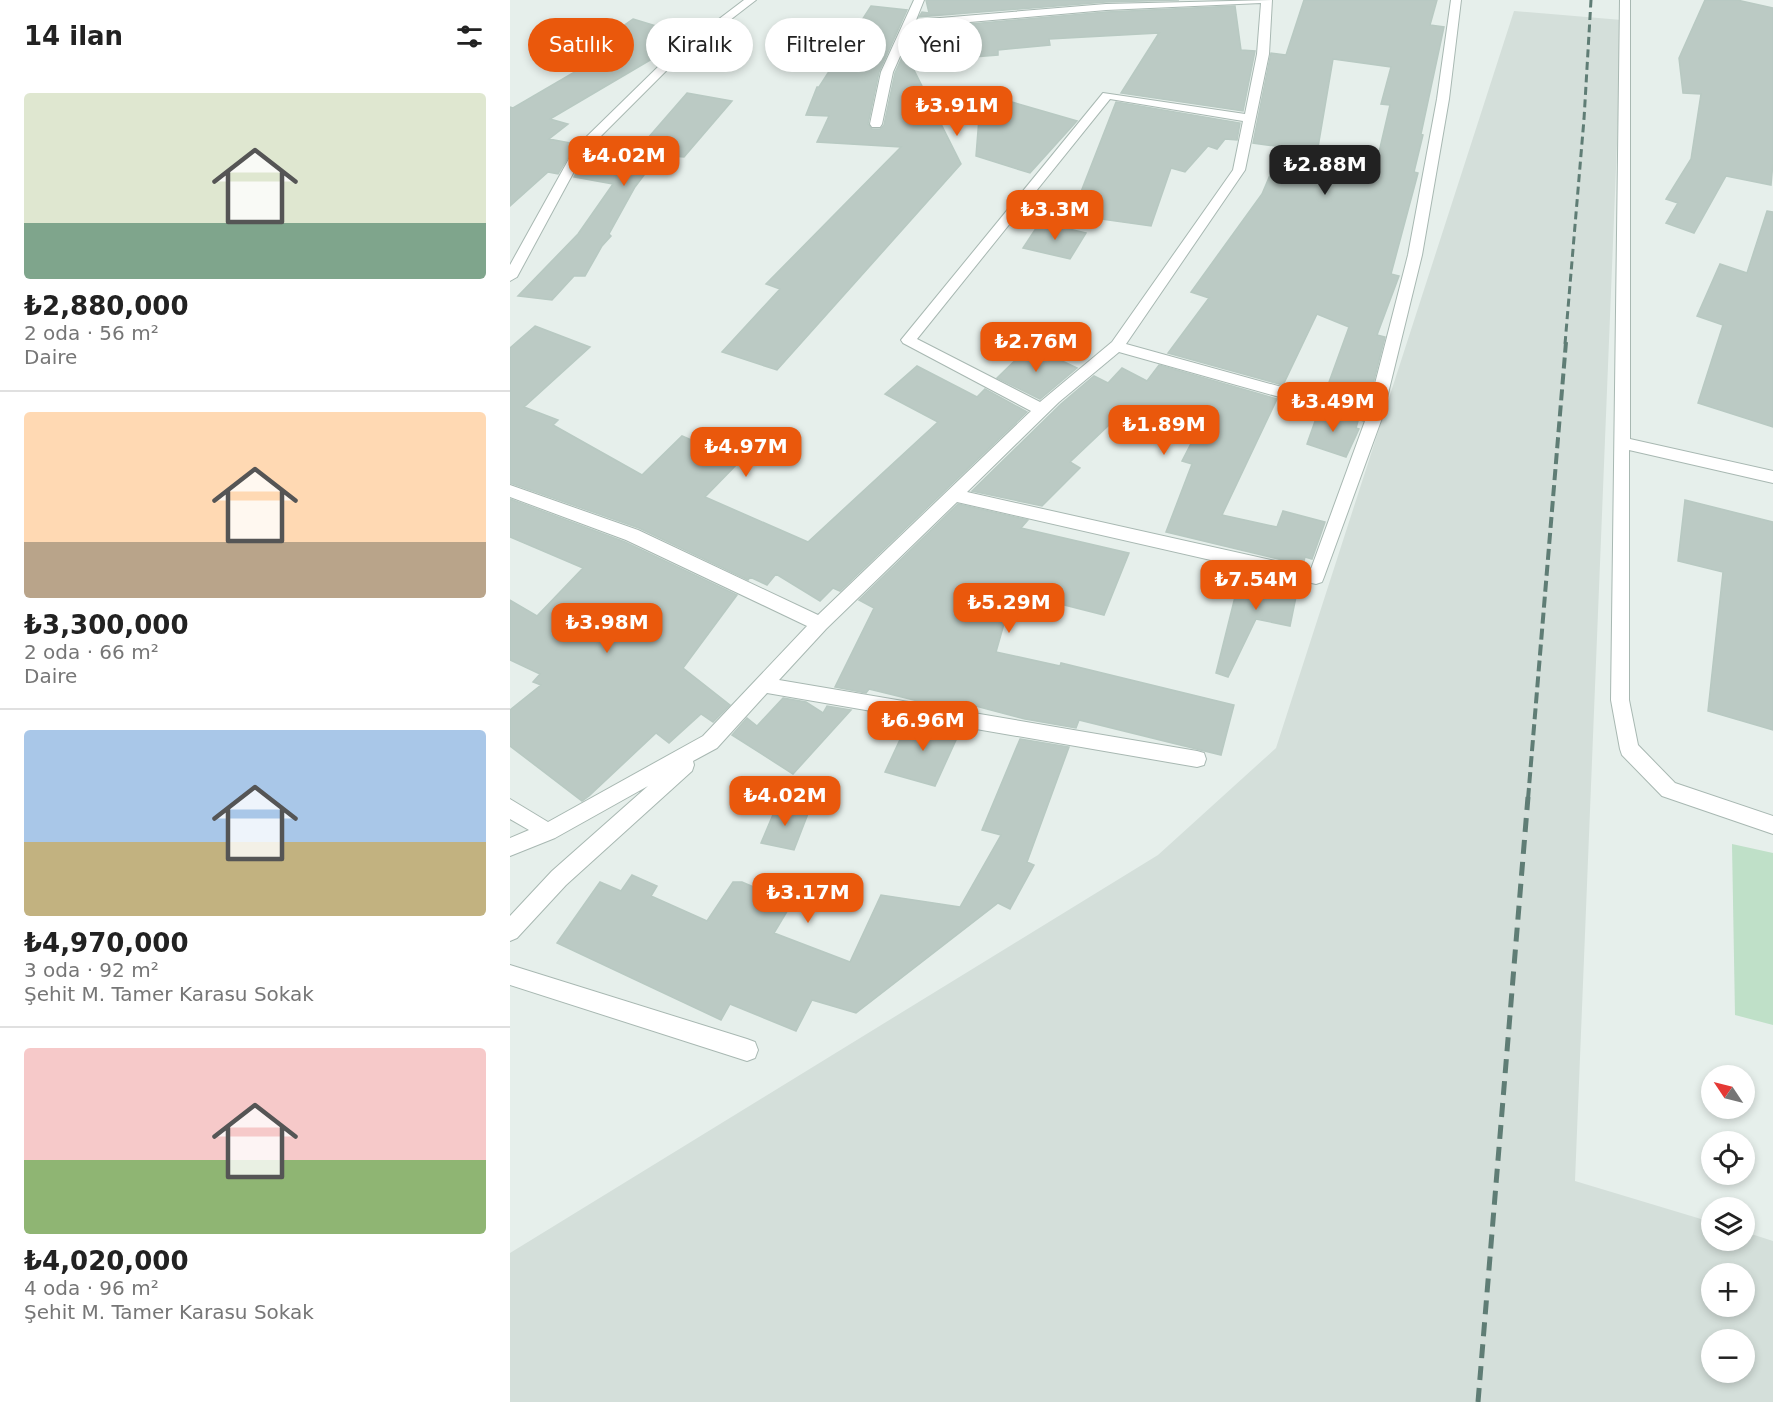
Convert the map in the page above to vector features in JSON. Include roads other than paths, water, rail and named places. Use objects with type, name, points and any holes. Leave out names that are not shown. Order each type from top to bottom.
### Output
[{"type":"street","points":[[510,277],[579,151],[669,62],[751,0]]},
{"type":"street","points":[[910,18],[919,0]]},
{"type":"street","points":[[510,931],[559,878],[710,742],[820,624],[953,495],[1042,410],[1117,346],[1239,170],[1263,54],[1267,0],[1106,7],[977,18]]},
{"type":"street","points":[[953,495],[1316,577],[1374,418],[1415,255],[1443,99],[1456,0]]},
{"type":"street","points":[[1624,0],[1620,700],[1629,749],[1669,790],[1773,825]]},
{"type":"street","points":[[876,124],[887,72],[898,46]]},
{"type":"street","points":[[1042,410],[908,339],[1107,95],[1248,118]]},
{"type":"street","points":[[1117,346],[1374,418]]},
{"type":"street","points":[[1622,443],[1773,477]]},
{"type":"street","points":[[510,491],[632,535],[820,624]]},
{"type":"street","points":[[763,685],[1197,759]]},
{"type":"street","points":[[510,847],[548,832],[710,742]]},
{"type":"street","points":[[510,808],[548,832]]},
{"type":"street","points":[[510,975],[747,1050]]},
{"type":"railway","points":[[1565,344],[1584,119],[1591,0]]},
{"type":"railway","points":[[1528,799],[1566,342]]},
{"type":"railway","points":[[1478,1402],[1528,797]]}]
